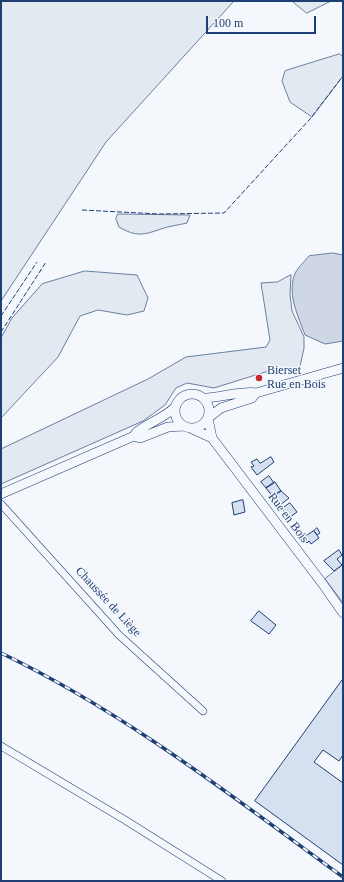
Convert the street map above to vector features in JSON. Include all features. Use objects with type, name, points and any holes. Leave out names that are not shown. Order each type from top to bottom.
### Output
[{"type":"main road","points":[[204,398],[222,397],[250,391],[256,393],[343,368]]},
{"type":"main road","points":[[134,436],[140,438],[168,427],[202,425],[208,418],[221,408],[252,398],[256,393]]},
{"type":"main road","points":[[187,427],[176,418],[175,407],[177,401],[187,394],[199,395],[204,398],[209,407],[208,418]]},
{"type":"main road","points":[[1,494],[134,436],[138,430],[166,416],[175,407]]},
{"type":"main road","name":"Rue en Bois","points":[[208,418],[212,438],[343,613]]},
{"type":"main road","name":"Rue en Bois","points":[[187,427],[212,438]]},
{"type":"street","name":"Chaussée de Liège","points":[[1,504],[119,635],[202,711]]},
{"type":"street","points":[[1,746],[126,820],[222,881]]},
{"type":"shaded area","points":[[1,1],[234,1],[106,142],[1,301]]},
{"type":"shaded area","points":[[292,1],[331,1],[307,13]]},
{"type":"shaded area","points":[[340,54],[343,57],[343,76],[312,117],[290,102],[282,81],[285,71]]},
{"type":"shaded area","points":[[118,214],[190,215],[187,223],[167,227],[150,233],[135,234],[119,227],[116,219]]},
{"type":"shaded area","points":[[333,253],[343,255],[343,341],[325,344],[305,335],[293,298],[292,283],[297,271],[309,256]]},
{"type":"shaded area","points":[[85,271],[137,275],[148,298],[144,311],[127,315],[98,310],[80,316],[58,357],[1,418],[1,338],[12,318],[42,284]]},
{"type":"shaded area","points":[[291,275],[290,294],[292,311],[304,337],[304,348],[299,371],[278,368],[214,388],[187,383],[176,388],[165,405],[143,421],[1,484],[1,449],[148,379],[186,357],[266,347],[270,340],[261,283],[277,282]]},
{"type":"shaded area","points":[[343,565],[343,603],[325,579]]},
{"type":"building","points":[[271,457],[274,462],[257,475],[251,467],[254,466],[251,462],[257,459],[260,463]]},
{"type":"building","points":[[269,476],[274,483],[266,488],[261,482]]},
{"type":"building","points":[[275,482],[281,491],[273,497],[266,488]]},
{"type":"building","points":[[281,491],[289,498],[279,506],[272,497]]},
{"type":"building","points":[[243,500],[245,512],[234,515],[232,503]]},
{"type":"building","points":[[290,503],[297,512],[289,518],[282,509]]},
{"type":"building","points":[[317,528],[320,533],[317,535],[314,531]]},
{"type":"building","points":[[314,531],[319,538],[311,544],[309,541],[307,543],[303,538]]},
{"type":"building","points":[[339,550],[342,555],[337,559],[342,565],[334,571],[324,561]]},
{"type":"building","points":[[259,611],[276,625],[269,634],[251,621]]},
{"type":"building","points":[[343,679],[343,755],[339,761],[323,750],[314,762],[343,783],[343,865],[255,801]]},
{"type":"railway","points":[[1,653],[46,676],[91,702],[177,757],[343,877]]},
{"type":"fence","points":[[82,210],[159,214],[224,213],[310,119],[343,76]]},
{"type":"fence","points":[[1,316],[37,262]]},
{"type":"fence","points":[[1,332],[46,262]]},
{"type":"place","name":"Bierset Rue en Bois","points":[[259,378]]}]
